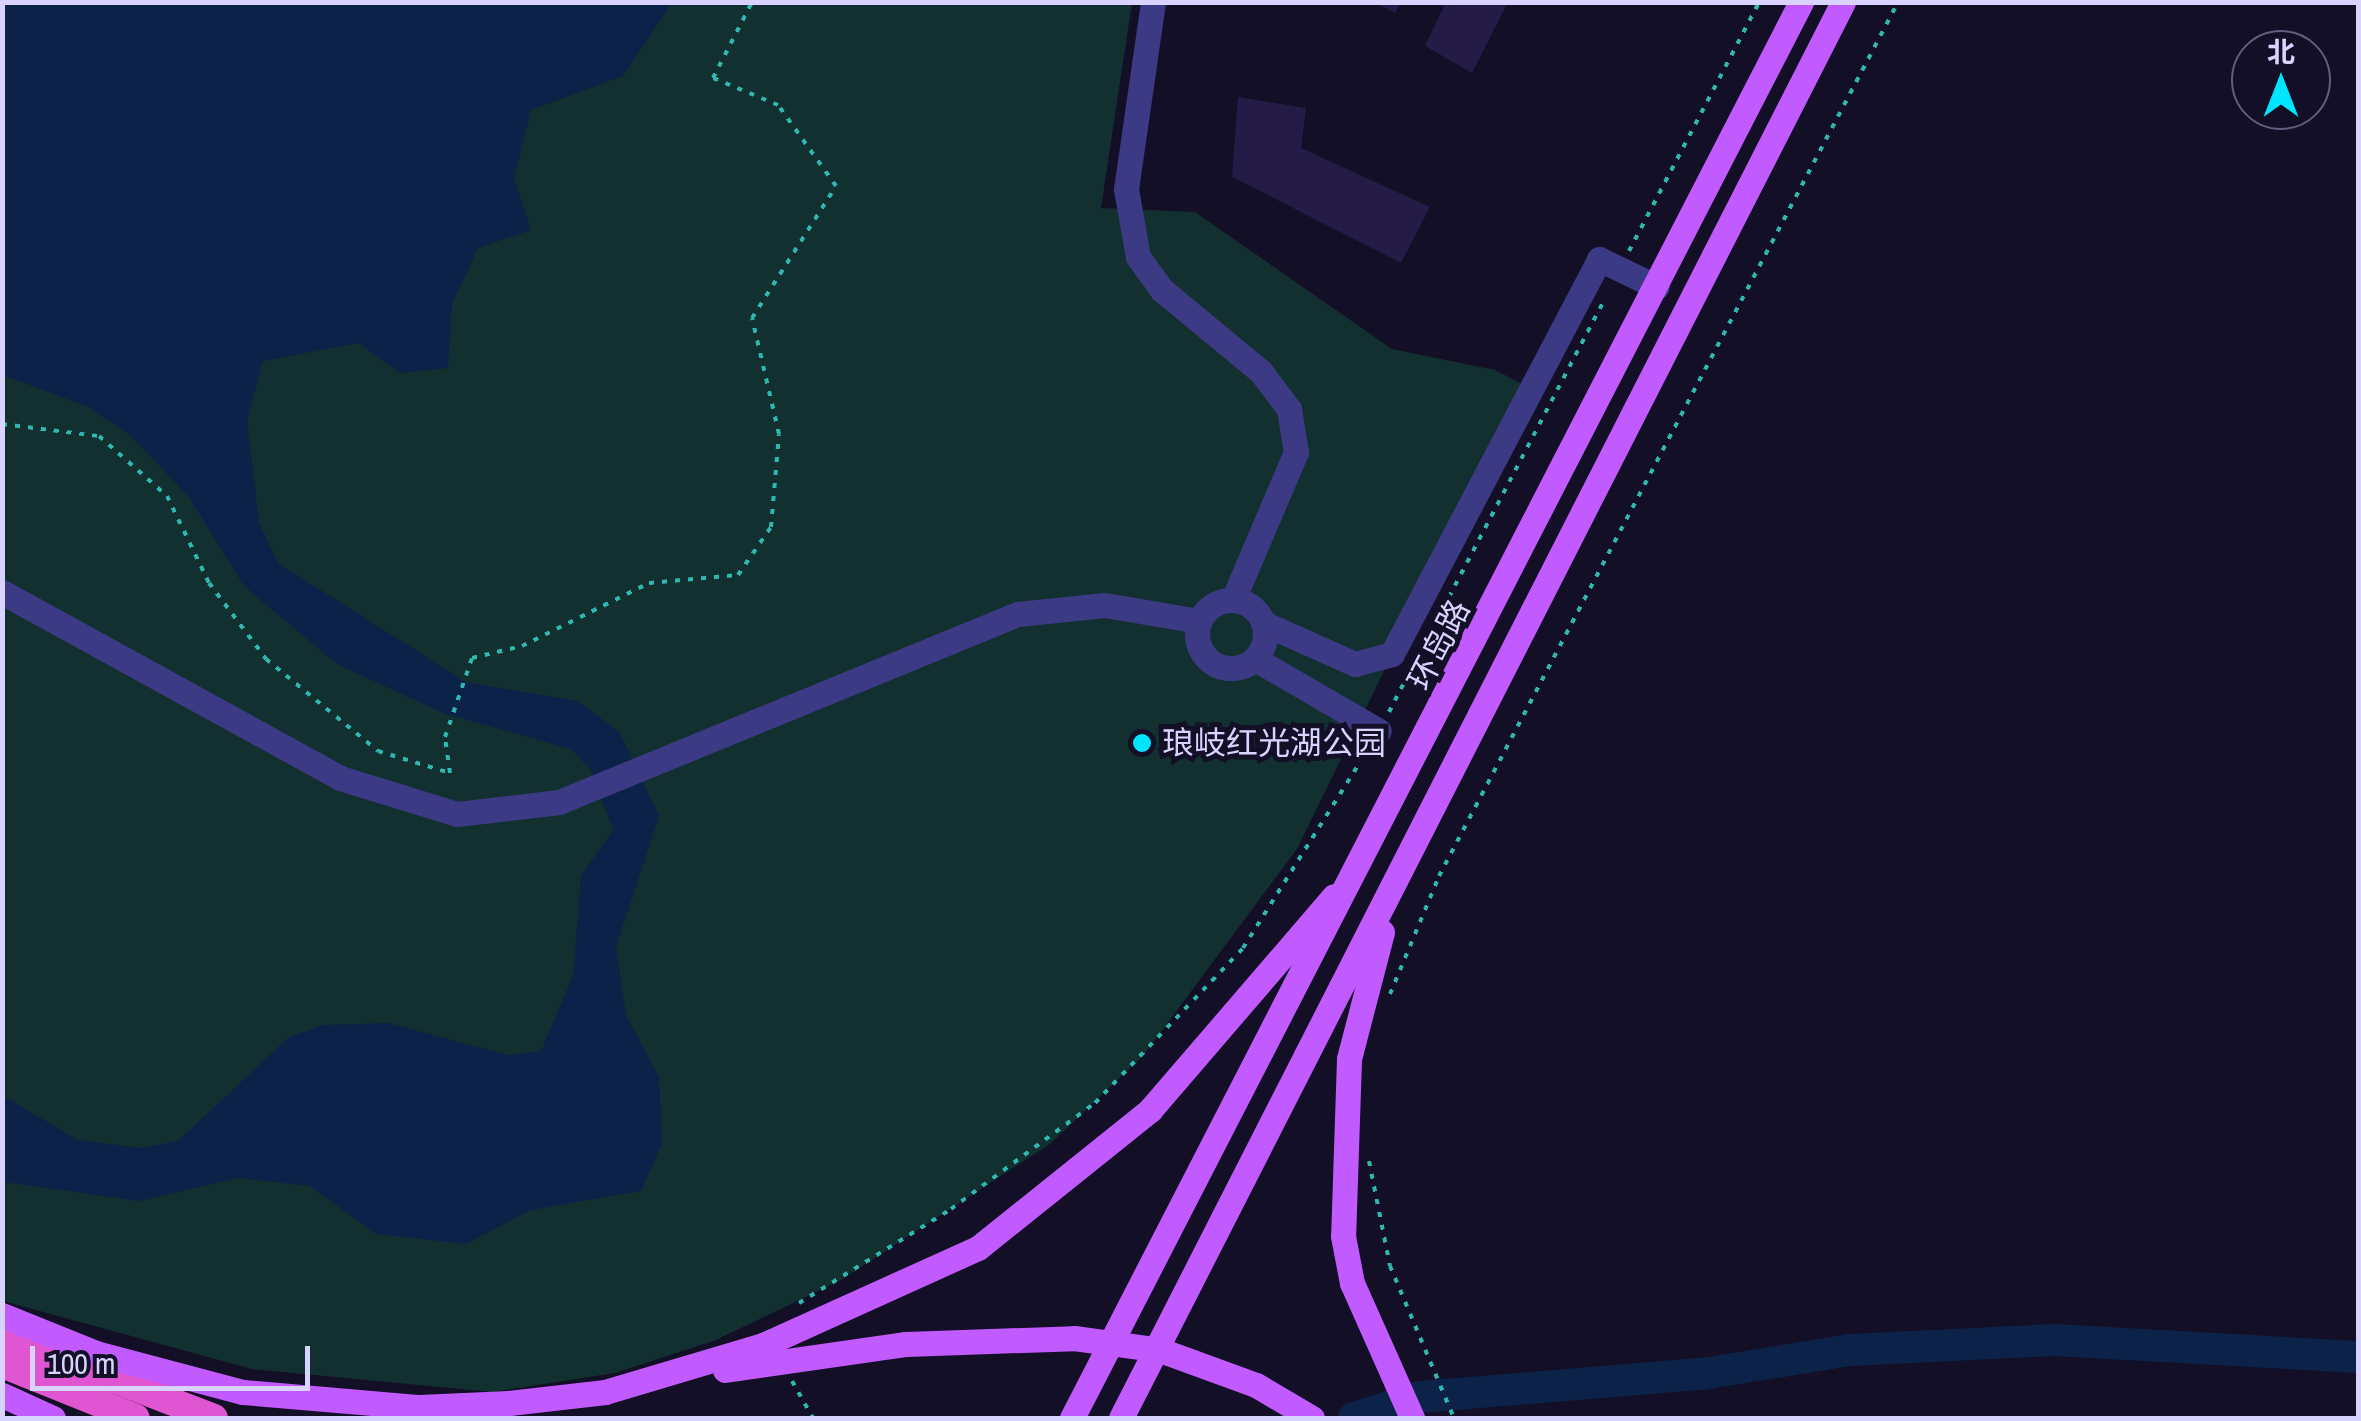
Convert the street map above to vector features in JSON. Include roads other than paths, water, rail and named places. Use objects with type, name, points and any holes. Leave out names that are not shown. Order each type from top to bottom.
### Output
[{"type":"highway","points":[[2,1336],[214,1418]]},
{"type":"highway","points":[[2,1364],[136,1418]]},
{"type":"main road","name":"环岛路","points":[[1072,1418],[1368,854],[1801,2]]},
{"type":"main road","name":"环岛路","points":[[1121,1418],[1844,2]]},
{"type":"main road","points":[[655,1380],[828,1322],[978,1248],[1150,1110],[1368,854]]},
{"type":"main road","points":[[1402,868],[1349,1059],[1343,1236],[1352,1283],[1412,1418]]},
{"type":"main road","points":[[2,1315],[186,1380],[298,1400],[466,1406],[906,1344],[1074,1338],[1160,1350],[1256,1385],[1312,1418]]},
{"type":"main road","points":[[2,1394],[53,1418]]},
{"type":"street","points":[[2,592],[391,801],[489,815],[592,790],[1018,614],[1105,605],[1199,621],[1233,600],[1296,452],[1289,409],[1261,372],[1162,290],[1138,257],[1126,189],[1153,2]]},
{"type":"street","points":[[1233,600],[1264,623],[1355,664],[1378,662],[1399,647],[1599,259],[1658,286]]},
{"type":"street","points":[[1199,621],[1208,660],[1227,668],[1255,659],[1379,731]]},
{"type":"street","points":[[1255,659],[1264,623]]},
{"type":"water","points":[[3,3],[672,3],[623,76],[531,110],[514,178],[531,230],[478,248],[452,304],[448,368],[400,373],[359,343],[263,361],[247,421],[259,523],[278,563],[466,682],[578,701],[620,733],[659,816],[616,946],[626,1015],[659,1077],[662,1143],[641,1191],[531,1210],[466,1244],[376,1234],[310,1186],[238,1178],[140,1201],[3,1182],[3,1096],[78,1140],[141,1148],[178,1141],[289,1037],[323,1025],[388,1023],[508,1055],[541,1051],[573,976],[581,876],[613,830],[591,770],[571,749],[443,713],[337,664],[244,586],[188,496],[130,435],[86,406],[3,375]]},
{"type":"waterway","points":[[1354,1418],[1420,1397],[1702,1374],[1850,1350],[2054,1340],[2358,1357]]},
{"type":"place","name":"琅岐红光湖公园","points":[[1142,743]]}]
